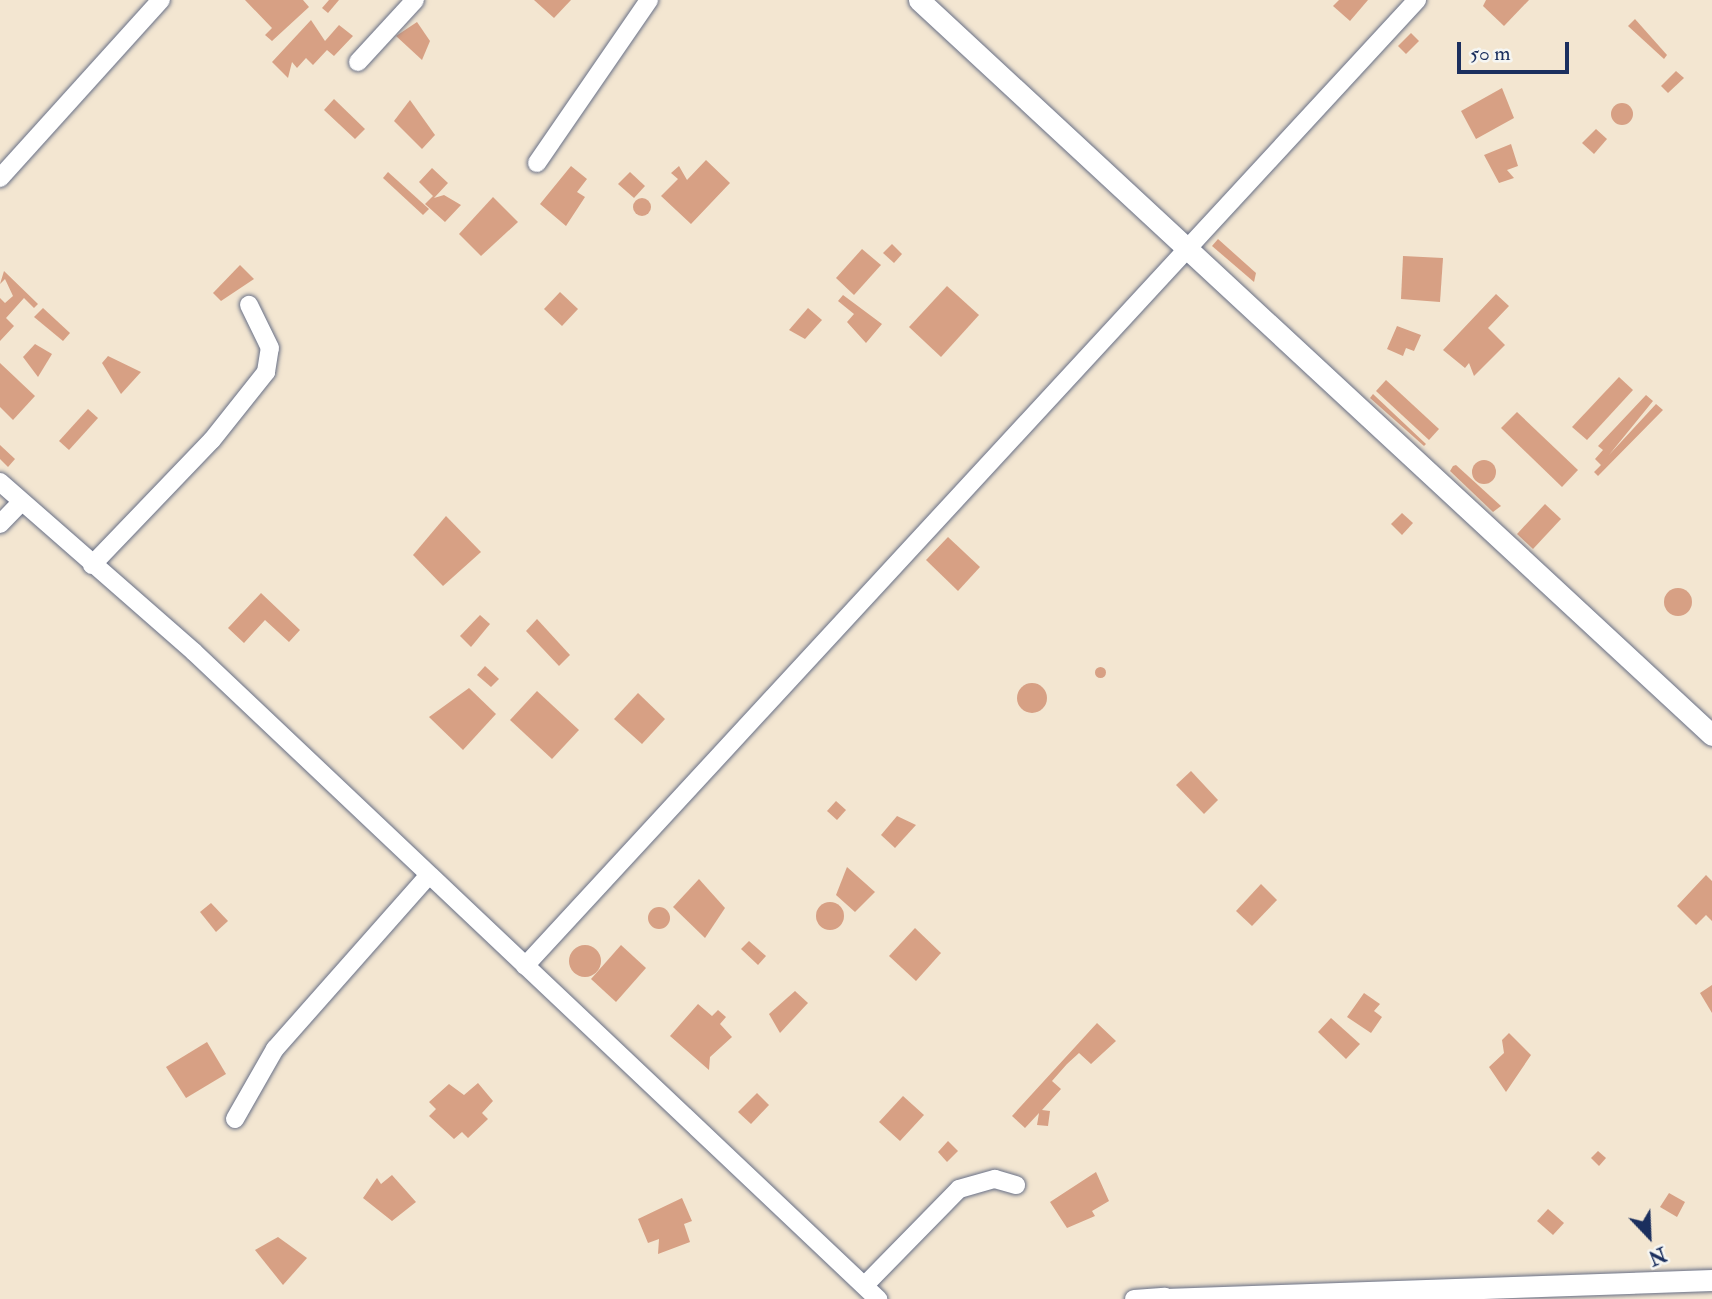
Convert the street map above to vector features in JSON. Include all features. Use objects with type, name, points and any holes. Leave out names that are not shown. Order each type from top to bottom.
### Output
[{"type":"street","points":[[0,178],[161,0]]},
{"type":"street","points":[[358,62],[415,0]]},
{"type":"street","points":[[537,163],[649,0]]},
{"type":"street","points":[[919,0],[1712,734]]},
{"type":"street","points":[[525,966],[1417,0]]},
{"type":"street","points":[[92,565],[212,440],[266,372],[268,339],[249,305]]},
{"type":"street","points":[[0,482],[194,652],[428,876],[866,1284],[878,1299]]},
{"type":"street","points":[[0,524],[21,502]]},
{"type":"street","points":[[235,1119],[275,1049],[428,876]]},
{"type":"street","points":[[866,1284],[959,1189],[995,1179],[1016,1185]]},
{"type":"street","points":[[1134,1299],[1422,1292],[1712,1280]]},
{"type":"street","points":[[1422,1292],[1442,1299]]},
{"type":"building","points":[[245,0],[303,0],[309,7],[272,41],[265,35],[272,28]]},
{"type":"building","points":[[329,0],[339,0],[328,13],[322,8]]},
{"type":"building","points":[[534,0],[571,0],[554,18]]},
{"type":"building","points":[[1339,0],[1368,0],[1350,21],[1333,6]]},
{"type":"building","points":[[1486,0],[1529,0],[1504,26],[1483,6]]},
{"type":"building","points":[[1635,19],[1667,55],[1664,59],[1628,26]]},
{"type":"building","points":[[311,20],[325,41],[339,25],[353,36],[334,56],[327,50],[313,65],[306,58],[297,68],[292,62],[288,78],[272,62]]},
{"type":"building","points":[[417,22],[430,41],[422,60],[396,36]]},
{"type":"building","points":[[1411,33],[1419,41],[1406,54],[1398,46]]},
{"type":"building","points":[[1676,71],[1684,78],[1668,93],[1661,86]]},
{"type":"building","points":[[1502,88],[1514,118],[1476,139],[1461,111]]},
{"type":"building","points":[[334,99],[365,129],[355,139],[324,110]]},
{"type":"building","points":[[410,100],[435,135],[422,149],[394,121]]},
{"type":"building","points":[[1622,103],[1632,110],[1633,114],[1626,124],[1622,125],[1612,118],[1611,114],[1618,104]]},
{"type":"building","points":[[1596,129],[1607,139],[1594,154],[1582,143]]},
{"type":"building","points":[[1511,144],[1518,166],[1507,170],[1514,178],[1499,183],[1484,155]]},
{"type":"building","points":[[706,160],[730,183],[691,224],[661,196],[678,179],[671,173],[679,166],[687,180]]},
{"type":"building","points":[[571,166],[587,179],[577,192],[585,197],[566,226],[540,204]]},
{"type":"building","points":[[432,168],[448,183],[434,198],[444,195],[461,205],[445,222],[425,204],[433,196],[419,182]]},
{"type":"building","points":[[388,172],[429,209],[423,215],[383,178]]},
{"type":"building","points":[[630,172],[645,186],[634,198],[618,184]]},
{"type":"building","points":[[493,197],[518,222],[481,256],[459,234]]},
{"type":"building","points":[[638,198],[646,198],[651,207],[649,214],[638,216],[633,211],[633,203]]},
{"type":"building","points":[[1218,239],[1256,273],[1254,282],[1212,246]]},
{"type":"building","points":[[892,244],[902,254],[894,263],[883,253]]},
{"type":"building","points":[[862,249],[881,265],[854,295],[836,278]]},
{"type":"building","points":[[1403,256],[1443,258],[1440,302],[1401,299]]},
{"type":"building","points":[[240,265],[254,279],[221,301],[213,293]]},
{"type":"building","points":[[4,271],[38,304],[34,308],[24,298],[6,318],[14,326],[0,341],[0,298],[5,303],[13,296],[5,279],[0,284]]},
{"type":"building","points":[[947,286],[979,315],[941,357],[909,327]]},
{"type":"building","points":[[560,292],[578,309],[562,326],[544,309]]},
{"type":"building","points":[[1496,294],[1509,306],[1488,328],[1505,345],[1474,376],[1469,363],[1465,368],[1443,350]]},
{"type":"building","points":[[843,295],[882,324],[866,343],[847,322],[854,314],[838,301]]},
{"type":"building","points":[[43,308],[70,333],[63,341],[34,317]]},
{"type":"building","points":[[808,308],[822,320],[805,339],[789,330]]},
{"type":"building","points":[[1397,326],[1421,335],[1414,351],[1406,348],[1403,356],[1387,349]]},
{"type":"building","points":[[35,344],[52,354],[38,377],[23,357]]},
{"type":"building","points":[[108,356],[141,372],[121,394],[102,363]]},
{"type":"building","points":[[0,363],[35,396],[13,420],[0,407]]},
{"type":"building","points":[[1619,377],[1633,390],[1587,440],[1572,427]]},
{"type":"building","points":[[1386,380],[1439,429],[1429,440],[1376,391]]},
{"type":"building","points":[[1373,394],[1426,444],[1424,446],[1370,398]]},
{"type":"building","points":[[1646,395],[1653,401],[1609,455],[1656,404],[1663,410],[1598,476],[1594,472],[1601,465],[1595,459],[1603,450],[1598,446]]},
{"type":"building","points":[[88,409],[98,418],[69,450],[59,441]]},
{"type":"building","points":[[1517,412],[1578,470],[1562,487],[1501,428]]},
{"type":"building","points":[[0,445],[15,459],[8,467],[0,459]]},
{"type":"building","points":[[1484,460],[1495,467],[1496,472],[1489,483],[1484,484],[1473,477],[1472,472],[1479,461]]},
{"type":"building","points":[[1456,465],[1501,506],[1493,512],[1450,471]]},
{"type":"building","points":[[1545,504],[1561,519],[1533,549],[1517,534]]},
{"type":"building","points":[[1402,513],[1413,523],[1402,535],[1391,524]]},
{"type":"building","points":[[446,516],[481,552],[443,586],[413,555]]},
{"type":"building","points":[[948,537],[980,567],[958,591],[926,560]]},
{"type":"building","points":[[1678,588],[1688,592],[1692,602],[1688,612],[1678,616],[1668,612],[1664,602],[1668,592]]},
{"type":"building","points":[[261,593],[300,630],[289,642],[265,620],[244,643],[228,628]]},
{"type":"building","points":[[480,615],[490,624],[471,647],[460,636]]},
{"type":"building","points":[[537,619],[570,655],[559,666],[526,631]]},
{"type":"building","points":[[485,666],[499,679],[491,687],[477,675]]},
{"type":"building","points":[[1100,667],[1104,668],[1104,676],[1100,677],[1096,676],[1095,672],[1096,668]]},
{"type":"building","points":[[1032,683],[1043,687],[1047,698],[1043,709],[1032,713],[1021,709],[1017,698],[1021,687]]},
{"type":"building","points":[[469,688],[496,714],[463,750],[429,717]]},
{"type":"building","points":[[537,691],[579,730],[552,759],[510,720]]},
{"type":"building","points":[[638,693],[665,719],[642,744],[614,719]]},
{"type":"building","points":[[1191,771],[1218,800],[1204,814],[1176,785]]},
{"type":"building","points":[[836,801],[846,810],[837,820],[827,811]]},
{"type":"building","points":[[897,816],[916,825],[895,848],[881,835]]},
{"type":"building","points":[[847,867],[875,892],[855,912],[836,895]]},
{"type":"building","points":[[1706,875],[1712,881],[1712,921],[1706,915],[1696,925],[1677,906]]},
{"type":"building","points":[[699,879],[725,908],[705,938],[673,907]]},
{"type":"building","points":[[1261,884],[1277,900],[1252,926],[1236,911]]},
{"type":"building","points":[[830,902],[840,906],[844,916],[840,926],[830,930],[820,926],[816,916],[820,906]]},
{"type":"building","points":[[211,903],[228,921],[216,932],[200,912]]},
{"type":"building","points":[[659,907],[667,910],[670,918],[667,926],[659,929],[651,926],[648,918],[651,910]]},
{"type":"building","points":[[915,928],[941,953],[916,981],[889,956]]},
{"type":"building","points":[[749,941],[766,956],[758,965],[741,949]]},
{"type":"building","points":[[585,945],[596,950],[601,961],[596,972],[585,977],[574,972],[569,961],[574,950]]},
{"type":"building","points":[[621,945],[646,968],[616,1002],[591,979]]},
{"type":"building","points":[[1712,985],[1712,1013],[1700,993]]},
{"type":"building","points":[[795,991],[808,1003],[780,1033],[769,1014]]},
{"type":"building","points":[[1364,993],[1380,1004],[1374,1011],[1382,1017],[1371,1033],[1347,1017]]},
{"type":"building","points":[[698,1004],[712,1016],[718,1010],[726,1017],[720,1024],[732,1037],[710,1057],[709,1070],[670,1036]]},
{"type":"building","points":[[1331,1018],[1360,1044],[1346,1059],[1318,1032]]},
{"type":"building","points":[[1097,1023],[1116,1041],[1091,1064],[1079,1053],[1067,1064],[1052,1081],[1061,1089],[1042,1110],[1050,1111],[1048,1126],[1037,1125],[1039,1113],[1025,1128],[1012,1116]]},
{"type":"building","points":[[1509,1033],[1531,1055],[1506,1092],[1489,1067],[1504,1053],[1502,1040]]},
{"type":"building","points":[[207,1042],[226,1074],[186,1098],[166,1067]]},
{"type":"building","points":[[478,1083],[493,1101],[482,1113],[488,1119],[468,1138],[462,1132],[454,1139],[429,1116],[436,1109],[429,1102],[449,1084],[464,1095]]},
{"type":"building","points":[[757,1093],[769,1105],[751,1124],[738,1112]]},
{"type":"building","points":[[903,1096],[924,1115],[900,1141],[879,1122]]},
{"type":"building","points":[[948,1141],[958,1151],[947,1162],[938,1152]]},
{"type":"building","points":[[1598,1151],[1606,1158],[1599,1166],[1591,1158]]},
{"type":"building","points":[[1096,1172],[1109,1201],[1092,1211],[1095,1216],[1067,1228],[1050,1202]]},
{"type":"building","points":[[392,1175],[416,1202],[392,1221],[363,1198],[377,1178],[381,1184]]},
{"type":"building","points":[[1669,1193],[1685,1202],[1677,1217],[1660,1207]]},
{"type":"building","points":[[682,1198],[692,1221],[684,1224],[690,1242],[658,1254],[659,1239],[648,1243],[638,1219]]},
{"type":"building","points":[[1548,1209],[1564,1223],[1553,1235],[1537,1221]]},
{"type":"building","points":[[278,1237],[307,1258],[283,1285],[255,1250]]}]
